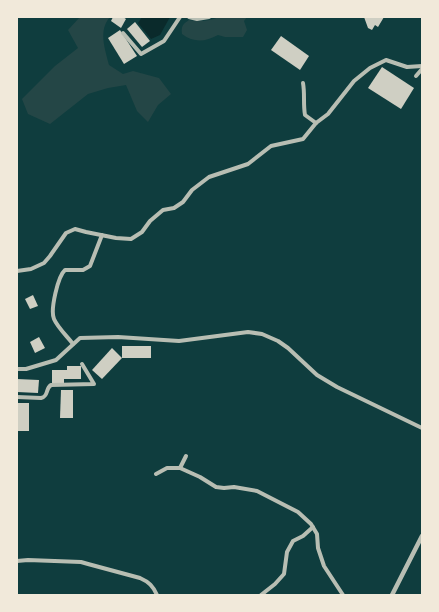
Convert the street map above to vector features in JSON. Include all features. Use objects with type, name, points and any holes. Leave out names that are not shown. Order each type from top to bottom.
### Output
[{"type":"street","points":[[124,33],[141,54],[164,41],[180,17]]},
{"type":"street","points":[[189,17],[197,19],[209,17]]},
{"type":"street","points":[[17,271],[31,269],[44,263],[66,232],[75,229],[102,235],[131,238],[142,232],[150,221],[163,210],[174,208],[183,202],[192,190],[209,177],[248,164],[270,146],[303,139],[316,123],[328,114],[354,81],[370,68],[386,60],[407,67],[422,66]]},
{"type":"street","points":[[416,76],[422,69]]},
{"type":"street","points":[[303,83],[303,107],[305,115],[316,123]]},
{"type":"street","points":[[73,344],[53,318],[57,286],[61,274],[65,270],[83,270],[90,266],[102,235]]},
{"type":"street","points":[[17,369],[26,370],[56,360],[80,338],[118,337],[179,341],[248,332],[262,334],[278,341],[288,348],[317,375],[337,387],[422,428]]},
{"type":"street","points":[[17,397],[44,397],[50,385],[94,384],[82,364]]},
{"type":"street","points":[[180,468],[186,456]]},
{"type":"street","points":[[156,474],[167,468],[180,468],[216,487],[234,487],[257,491],[298,512],[306,518],[317,534],[318,548],[324,566],[343,595]]},
{"type":"street","points":[[261,595],[275,584],[284,574],[287,552],[293,541],[303,536],[313,527]]},
{"type":"street","points":[[392,595],[422,536]]},
{"type":"street","points":[[17,561],[81,562],[147,581],[151,584],[157,595]]},
{"type":"shaded area","points":[[80,17],[110,17],[106,22],[103,34],[104,46],[109,65],[123,74],[133,71],[159,78],[171,94],[158,105],[148,122],[137,111],[126,85],[108,88],[88,94],[50,124],[28,114],[22,99],[55,66],[78,48],[68,30]]},
{"type":"shaded area","points":[[142,17],[170,17],[160,35],[151,39],[138,23]]},
{"type":"shaded area","points":[[219,17],[247,17],[244,21],[247,30],[243,37],[225,37],[218,35],[209,39],[195,40],[182,34],[183,26],[189,20],[205,21]]},
{"type":"building","points":[[113,17],[123,17],[126,19],[121,28],[111,21]]},
{"type":"building","points":[[364,17],[384,17],[378,27],[375,25],[372,30],[368,28]]},
{"type":"building","points":[[135,22],[150,41],[142,47],[127,29]]},
{"type":"building","points":[[120,30],[137,56],[124,64],[108,38]]},
{"type":"building","points":[[281,36],[309,56],[300,70],[271,50]]},
{"type":"building","points":[[382,67],[414,88],[401,109],[368,88]]},
{"type":"building","points":[[33,295],[38,306],[30,309],[25,299]]},
{"type":"building","points":[[39,337],[45,348],[35,353],[30,342]]},
{"type":"building","points":[[122,346],[151,346],[151,358],[122,358]]},
{"type":"building","points":[[112,348],[122,358],[102,379],[92,370]]},
{"type":"building","points":[[67,366],[81,366],[81,379],[64,379],[64,383],[52,383],[52,370],[67,370]]},
{"type":"building","points":[[17,379],[39,380],[38,393],[17,392]]},
{"type":"building","points":[[61,390],[73,390],[73,418],[60,418]]},
{"type":"building","points":[[17,403],[29,403],[29,431],[17,431]]}]
